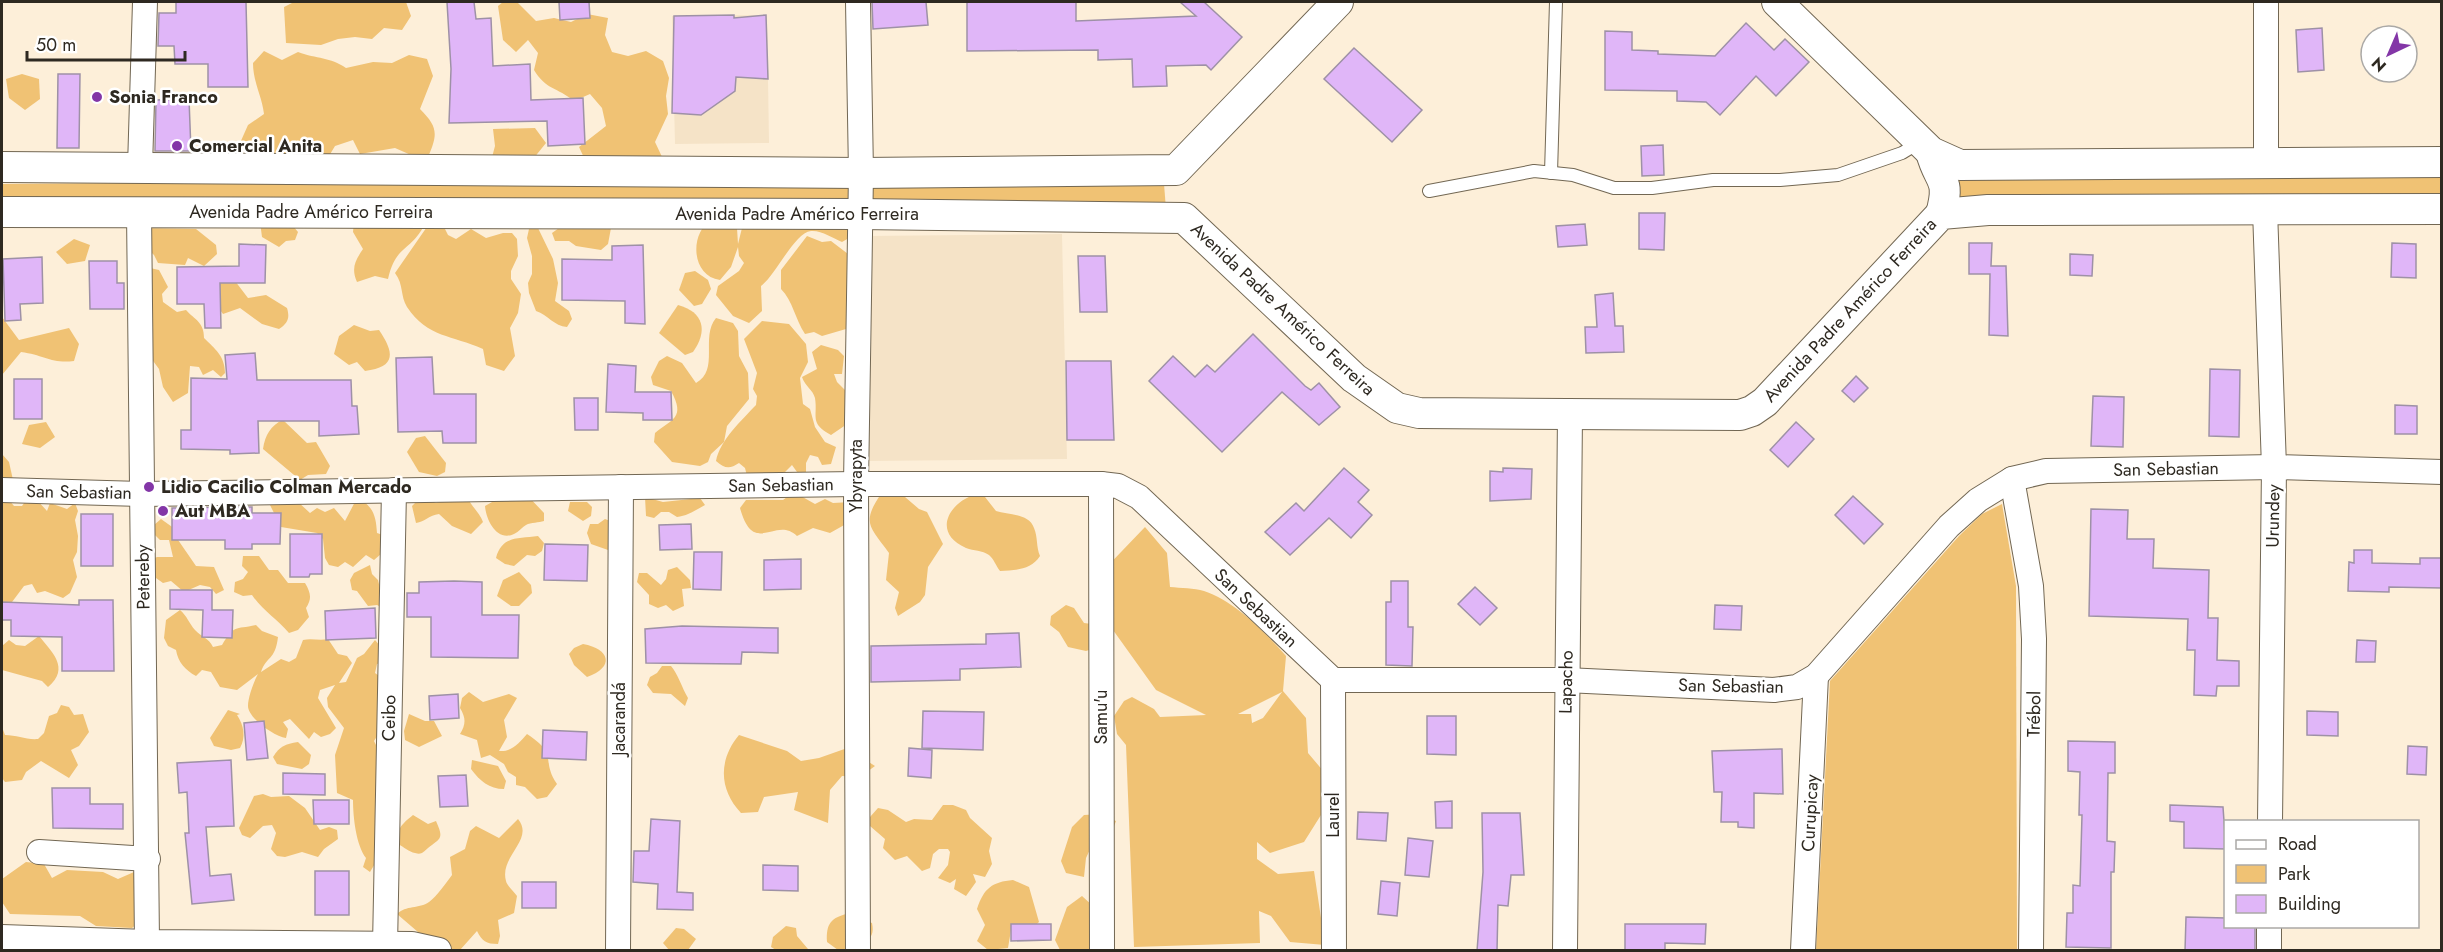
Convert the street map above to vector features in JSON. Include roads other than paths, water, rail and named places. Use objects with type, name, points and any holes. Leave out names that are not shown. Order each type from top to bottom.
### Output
[{"type":"street","points":[[140,167],[145,2]]},
{"type":"street","name":"Ybyrapyta","points":[[858,2],[861,173],[856,484],[858,951]]},
{"type":"street","points":[[2,167],[861,173],[1176,170],[1338,2]]},
{"type":"street","points":[[1777,2],[1847,68],[1925,147],[1946,184],[1941,214]]},
{"type":"street","points":[[2266,2],[2266,163]]},
{"type":"street","points":[[1925,147],[1960,165],[2442,162]]},
{"type":"street","points":[[1176,170],[1178,200],[1184,218]]},
{"type":"street","name":"Avenida Padre Américo Ferreira","points":[[2,212],[859,214],[1184,218],[1354,378],[1397,408],[1419,413],[1740,415],[1752,411],[1765,402],[1941,214],[1988,210],[2442,209]]},
{"type":"street","name":"Urundey","points":[[2265,210],[2274,467],[2270,820]]},
{"type":"street","name":"Petereby","points":[[139,212],[141,494],[148,859],[147,942]]},
{"type":"street","name":"Lapacho","points":[[1565,951],[1570,414]]},
{"type":"street","name":"San Sebastian","points":[[2,490],[141,494],[856,484],[1101,484],[1118,486],[1138,497],[1333,680],[1566,680],[1774,690],[1797,687],[1816,676],[1949,526],[1978,500],[2012,479],[2046,471],[2274,467],[2442,472]]},
{"type":"street","name":"Trébol","points":[[2012,479],[2031,586],[2034,639],[2031,951]]},
{"type":"street","name":"Samu'u","points":[[1101,484],[1102,951]]},
{"type":"street","name":"Jacarandá","points":[[618,951],[621,487]]},
{"type":"street","name":"Ceibo","points":[[385,946],[394,490]]},
{"type":"street","name":"Curupicay","points":[[1803,951],[1816,676]]},
{"type":"street","name":"Laurel","points":[[1333,680],[1334,951]]},
{"type":"street","points":[[39,852],[148,859]]},
{"type":"street","points":[[2269,928],[2269,951]]},
{"type":"street","points":[[2,937],[147,942],[385,946],[412,944],[439,951]]},
{"type":"lane","points":[[1551,173],[1556,2]]},
{"type":"lane","points":[[1429,191],[1534,171],[1574,175],[1614,188],[1652,188],[1713,180],[1780,180],[1838,175],[1925,147]]},
{"type":"place","name":"Sonia Franco","points":[[97,97]]},
{"type":"place","name":"Comercial Anita","points":[[177,146]]},
{"type":"place","name":"Lidio Cacilio Colman Mercado","points":[[149,487]]},
{"type":"place","name":"Aut MBA","points":[[163,511]]}]
